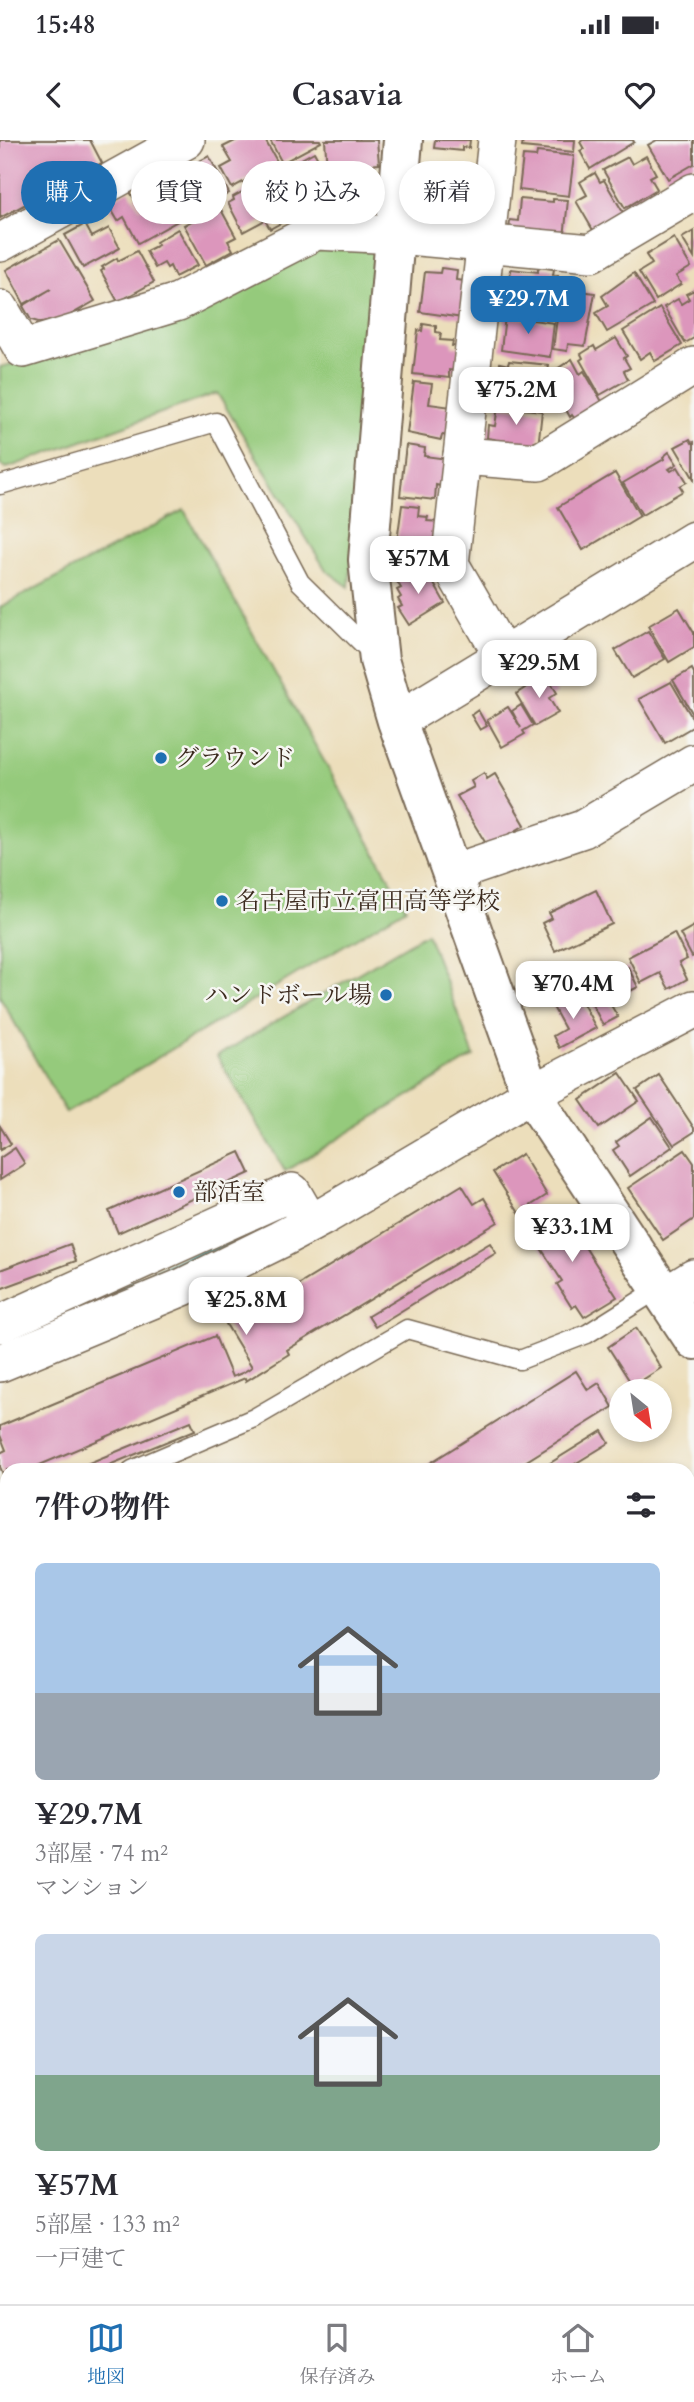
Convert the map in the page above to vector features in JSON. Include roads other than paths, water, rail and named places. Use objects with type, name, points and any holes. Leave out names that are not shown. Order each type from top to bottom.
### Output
[{"type":"street","points":[[0,243],[186,140]]},
{"type":"street","points":[[403,140],[368,560],[379,660],[397,721],[531,1094],[673,1288],[694,1340]]},
{"type":"street","points":[[497,140],[450,564],[503,656]]},
{"type":"street","points":[[0,309],[23,349],[178,302],[316,231],[397,235],[591,253],[694,192]]},
{"type":"street","points":[[462,456],[539,462],[694,366]]},
{"type":"street","points":[[397,721],[694,540]]},
{"type":"street","points":[[453,873],[583,829],[694,763]]},
{"type":"street","points":[[0,1363],[184,1287],[310,1223],[531,1094],[694,1009]]},
{"type":"street","points":[[0,1324],[292,1192],[310,1223]]},
{"type":"lane","points":[[0,485],[216,422],[300,582],[379,660]]},
{"type":"lane","points":[[148,1463],[254,1418],[407,1329],[520,1360],[587,1334],[673,1288]]},
{"type":"waterway","points":[[100,1299],[275,1222]]},
{"type":"place","name":"グラウンド","points":[[161,758]]},
{"type":"place","name":"名古屋市立富田高等学校","points":[[222,901]]},
{"type":"place","name":"ハンドボール場","points":[[386,995]]},
{"type":"place","name":"部活室","points":[[179,1192]]}]
